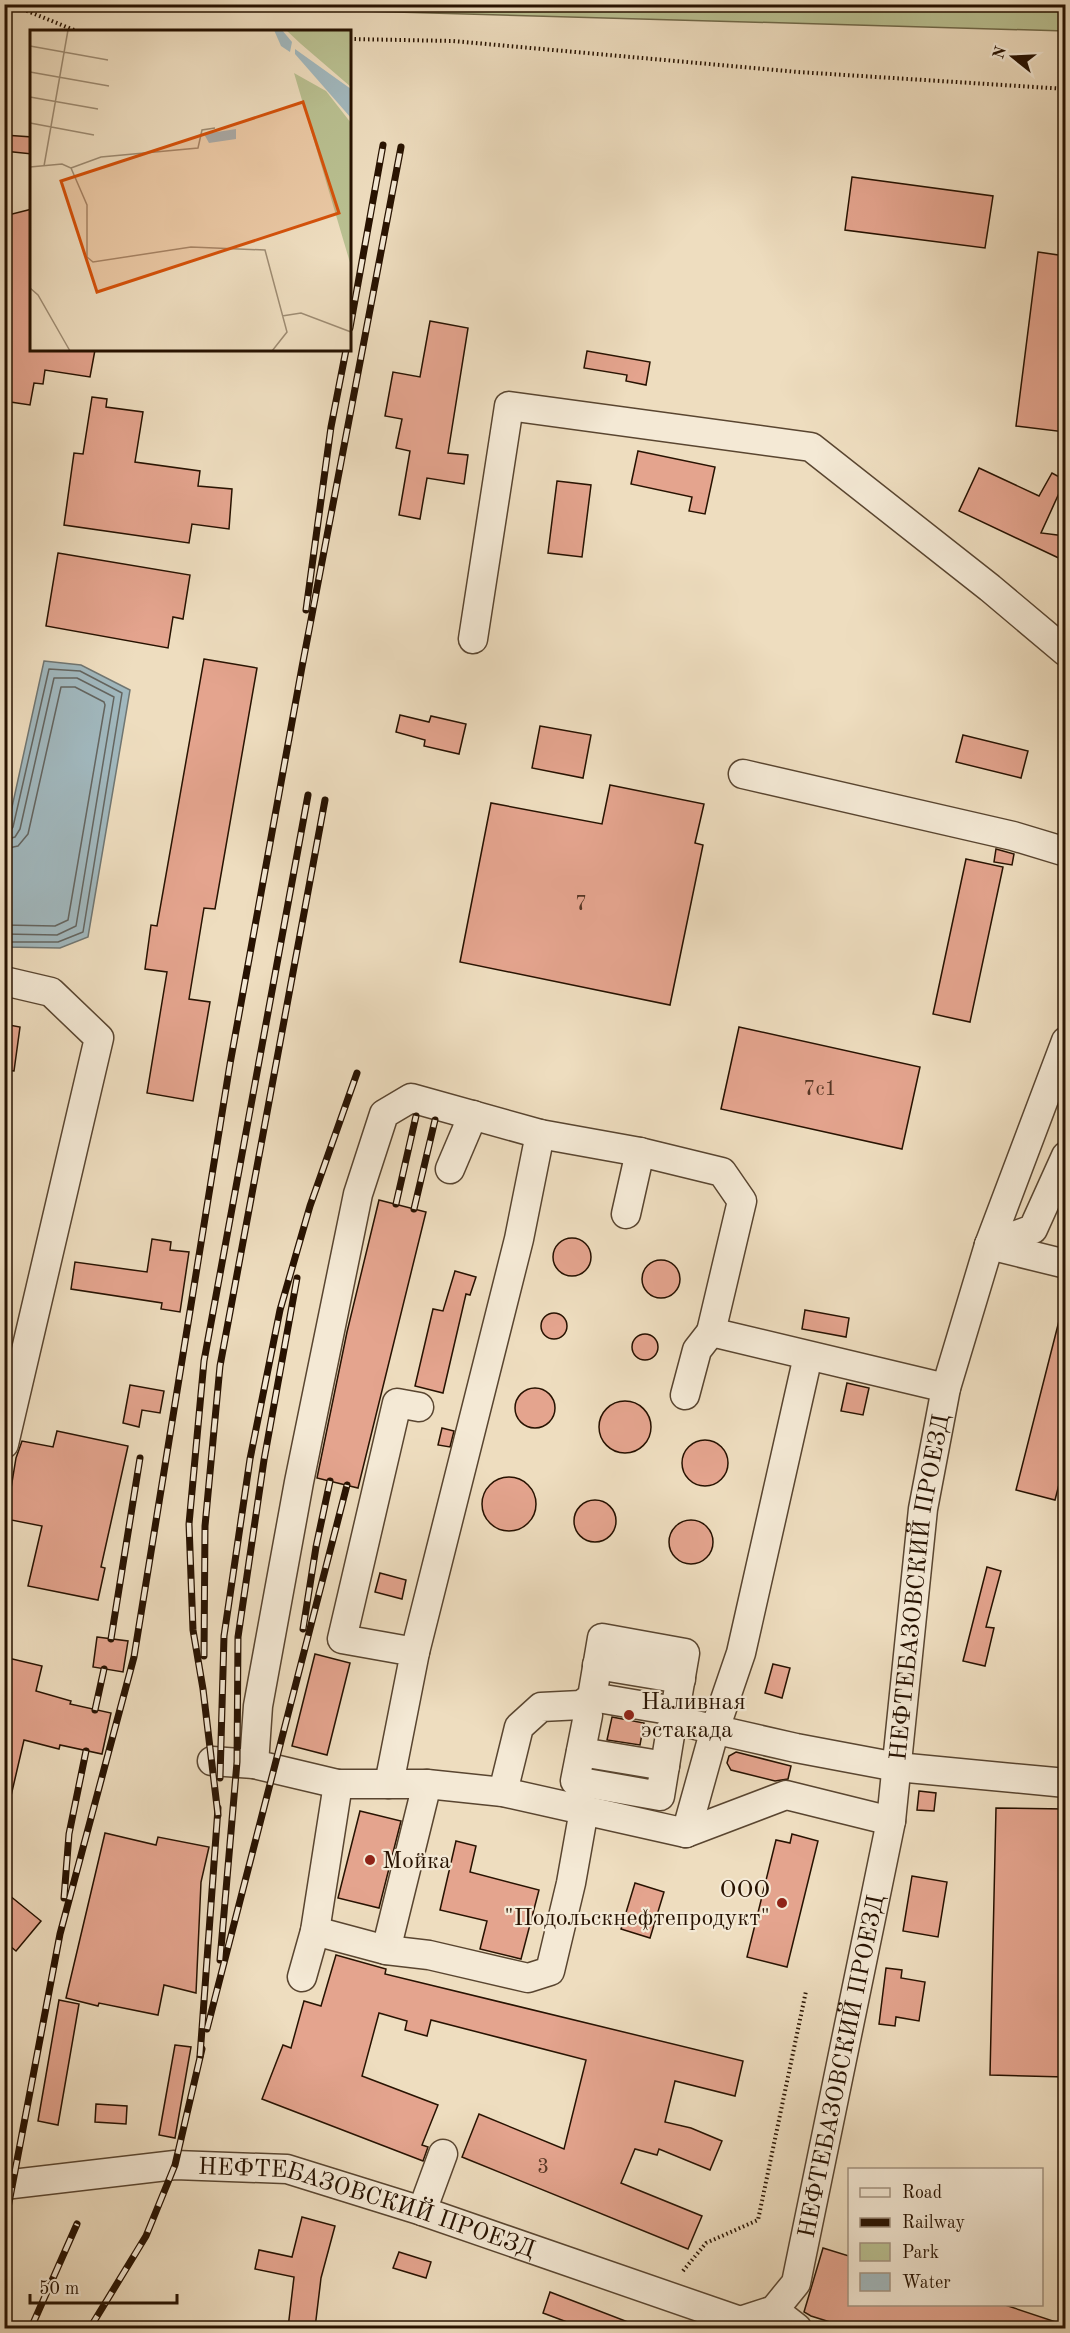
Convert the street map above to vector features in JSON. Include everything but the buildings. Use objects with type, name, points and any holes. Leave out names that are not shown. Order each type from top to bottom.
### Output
[{"type":"street","points":[[473,639],[509,406],[811,447],[990,588],[1065,652]]},
{"type":"street","points":[[743,774],[1013,836],[1065,852]]},
{"type":"street","points":[[4,981],[51,992],[99,1038],[4,1444]]},
{"type":"street","name":"НЕФТЕБАЗОВСКИЙ ПРОЕЗД","points":[[4,2185],[176,2165],[287,2169],[422,2211],[740,2321],[774,2319],[796,2283],[891,1821],[923,1509],[946,1388],[989,1245],[1065,1041]]},
{"type":"street","points":[[254,1764],[258,1706],[299,1482],[358,1194],[384,1114],[411,1098],[540,1134],[639,1152],[722,1172],[742,1201],[711,1332],[697,1350],[685,1395]]},
{"type":"street","points":[[450,1169],[473,1115]]},
{"type":"street","points":[[389,1784],[415,1652],[438,1569],[519,1239],[540,1134]]},
{"type":"street","points":[[626,1214],[639,1152]]},
{"type":"street","points":[[989,1245],[1033,1229],[1065,1156]]},
{"type":"street","points":[[989,1245],[1065,1264]]},
{"type":"street","points":[[711,1332],[946,1388]]},
{"type":"street","points":[[686,1833],[715,1729],[741,1653],[808,1356]]},
{"type":"street","points":[[415,1652],[342,1639],[397,1403],[419,1407]]},
{"type":"street","points":[[602,1638],[685,1653],[676,1721],[665,1766],[581,1752],[587,1706],[602,1638]]},
{"type":"street","points":[[503,1792],[519,1727],[541,1707],[587,1706],[676,1721],[796,1748],[897,1767],[1065,1783]]},
{"type":"street","points":[[212,1761],[254,1764],[338,1784],[427,1784],[503,1792],[686,1833],[786,1796],[891,1821]]},
{"type":"street","points":[[302,1977],[315,1931],[338,1784]]},
{"type":"street","points":[[386,1950],[427,1784]]},
{"type":"street","points":[[315,1931],[386,1950],[429,1955],[528,1978],[550,1971],[571,1883],[584,1810]]},
{"type":"street","points":[[422,2211],[443,2154]]},
{"type":"street","points":[[774,2319],[797,2328]]},
{"type":"path","points":[[10,4],[74,30]]},
{"type":"path","points":[[351,39],[453,41],[798,72],[1065,89]]},
{"type":"path","points":[[683,2271],[706,2243],[758,2220],[806,1991]]},
{"type":"green space","points":[[152,4],[1065,4],[1065,31],[152,5]]},
{"type":"water","points":[[44,661],[81,665],[130,690],[88,937],[60,948],[5,947],[5,839]]},
{"type":"railway","points":[[351,322],[383,145]]},
{"type":"railway","points":[[4,2229],[60,1934],[134,1657],[230,1064],[302,667],[401,147]]},
{"type":"railway","points":[[306,610],[331,427],[346,351]]},
{"type":"railway","points":[[218,1815],[203,1689],[193,1630],[189,1524],[204,1361],[308,795]]},
{"type":"railway","points":[[204,1656],[205,1526],[220,1366],[325,800]]},
{"type":"railway","points":[[220,1778],[224,1636],[250,1459],[280,1310],[310,1206],[357,1073]]},
{"type":"railway","points":[[396,1204],[416,1116]]},
{"type":"railway","points":[[414,1209],[435,1120]]},
{"type":"railway","points":[[220,1960],[237,1762],[238,1637],[264,1460],[297,1278]]},
{"type":"railway","points":[[111,1639],[140,1458]]},
{"type":"railway","points":[[303,1629],[316,1547],[330,1481]]},
{"type":"railway","points":[[207,2029],[347,1485]]},
{"type":"railway","points":[[95,1710],[104,1669]]},
{"type":"railway","points":[[64,1898],[69,1834],[86,1751]]},
{"type":"railway","points":[[200,2056],[218,1808]]},
{"type":"railway","points":[[90,2328],[146,2236],[175,2165],[202,2049]]},
{"type":"railway","points":[[31,2328],[77,2224]]},
{"type":"place","name":"Наливная эстакада","points":[[629,1715]]},
{"type":"place","name":"Мойка","points":[[370,1860]]},
{"type":"place","name":"ООО \"Подольскнефтепродукт\"","points":[[782,1903]]}]
